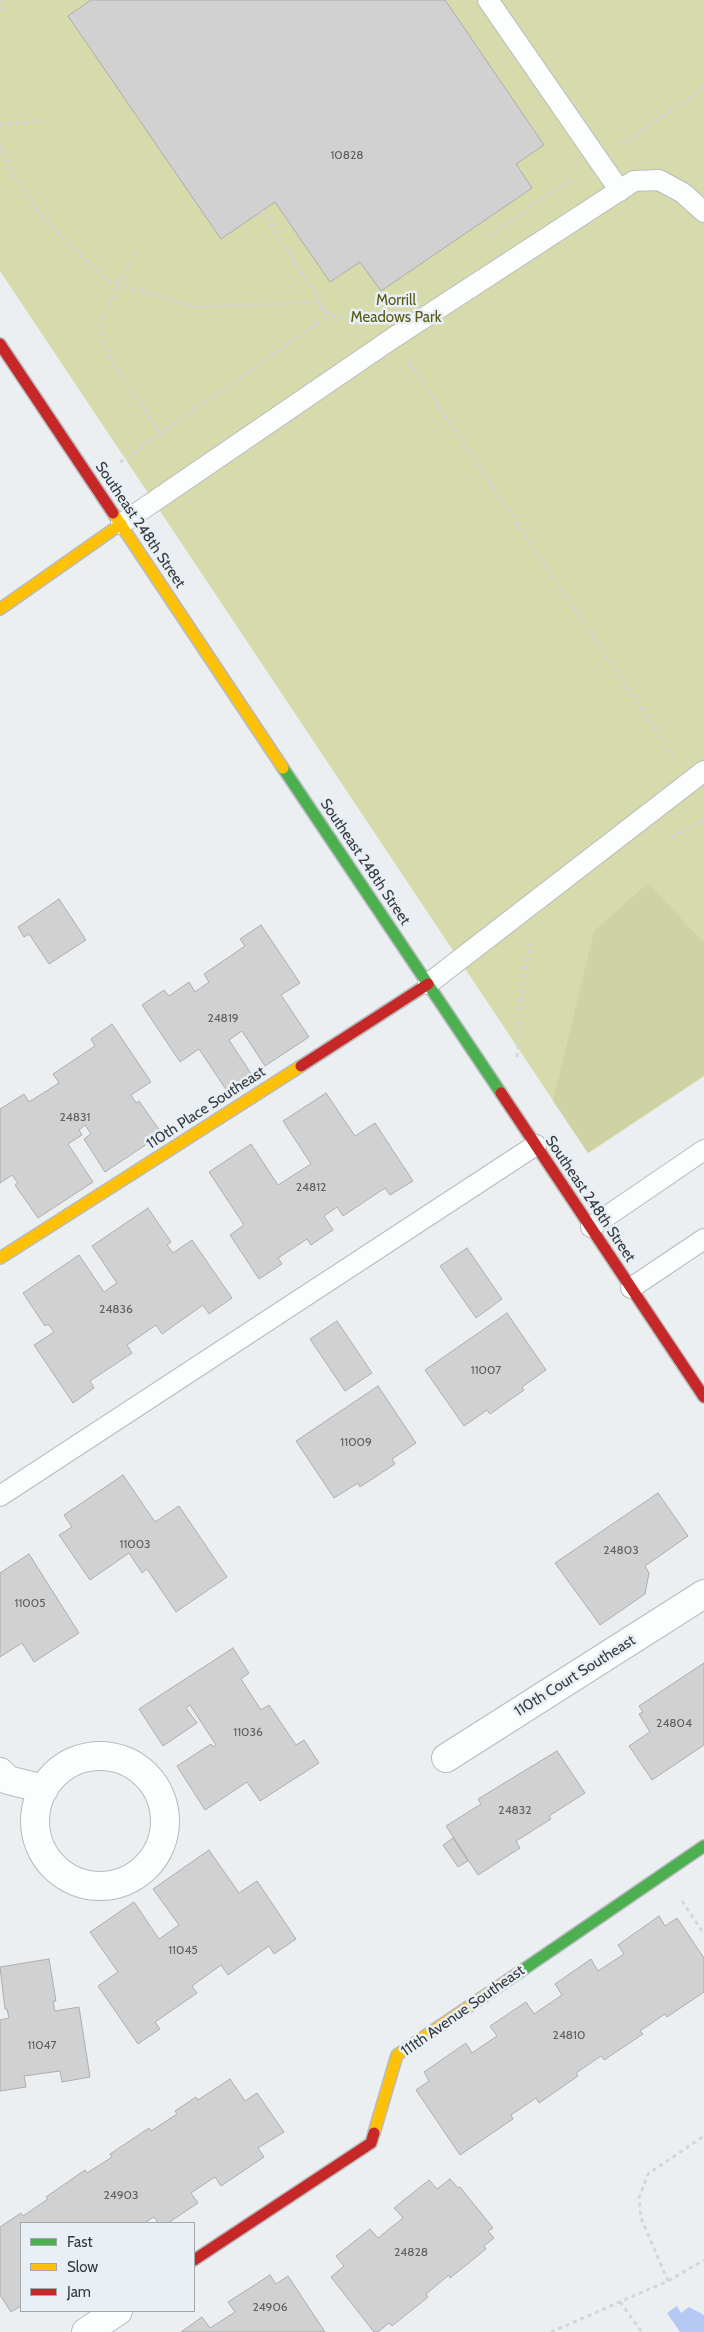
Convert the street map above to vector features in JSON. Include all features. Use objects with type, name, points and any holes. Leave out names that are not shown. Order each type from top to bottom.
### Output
[{"type":"street","name":"Southeast 248th Street","points":[[0,344],[704,1397]]},
{"type":"street","points":[[0,609],[120,524]]},
{"type":"street","name":"110th Place Southeast","points":[[0,1258],[428,984]]},
{"type":"street","name":"110th Court Southeast","points":[[446,1758],[704,1594]]},
{"type":"street","points":[[98,1755],[120,1759],[140,1769],[155,1785],[163,1805],[165,1827],[160,1848],[148,1865],[132,1878],[112,1885],[91,1885],[71,1879],[54,1867],[42,1850],[36,1830],[36,1808],[44,1789],[57,1771],[76,1760],[98,1755]]},
{"type":"street","points":[[0,1772],[8,1780],[44,1789]]},
{"type":"street","name":"111th Avenue Southeast","points":[[195,2259],[371,2142],[397,2055],[704,1846]]},
{"type":"street","points":[[86,2332],[116,2312]]},
{"type":"lane","points":[[488,0],[620,191]]},
{"type":"lane","points":[[120,524],[393,338],[634,181],[659,180],[683,193],[704,212]]},
{"type":"lane","points":[[428,984],[697,776]]},
{"type":"lane","points":[[0,1496],[536,1145]]},
{"type":"lane","points":[[591,1227],[704,1150]]},
{"type":"lane","points":[[631,1288],[704,1239]]},
{"type":"path","points":[[0,10],[1,0]]},
{"type":"path","points":[[484,240],[698,92],[704,85]]},
{"type":"path","points":[[0,125],[42,120]]},
{"type":"path","points":[[0,146],[13,174],[36,207],[61,236],[110,282],[196,307],[313,302],[329,314],[362,325],[377,314],[697,776]]},
{"type":"path","points":[[262,211],[329,314]]},
{"type":"path","points":[[137,253],[118,284],[102,319],[102,336],[110,358],[160,432]]},
{"type":"path","points":[[117,464],[329,314]]},
{"type":"path","points":[[669,839],[704,820]]},
{"type":"path","points":[[511,1108],[521,1029],[523,979],[533,939]]},
{"type":"path","points":[[668,2281],[641,2218],[639,2198],[648,2174],[704,2136]]},
{"type":"path","points":[[551,2332],[668,2281],[704,2260]]},
{"type":"path","points":[[620,2302],[642,2332]]},
{"type":"green space","name":"Morrill Meadows Park","points":[[0,0],[704,0],[704,1076],[588,1153],[0,271]]},
{"type":"green space","points":[[648,883],[704,943],[704,1076],[588,1153],[553,1101],[594,931]]},
{"type":"water","points":[[677,2306],[681,2313],[689,2307],[704,2315],[704,2332],[680,2332],[667,2313]]},
{"type":"building","points":[[91,0],[445,0],[544,145],[516,164],[532,188],[381,291],[360,262],[330,282],[275,202],[221,239],[68,16]]},
{"type":"building","points":[[59,899],[86,940],[49,964],[29,934],[24,937],[18,927]]},
{"type":"building","points":[[261,925],[300,983],[281,995],[309,1037],[265,1066],[242,1031],[229,1040],[252,1075],[227,1091],[199,1049],[180,1062],[142,1005],[164,990],[169,996],[189,982],[195,992],[209,982],[204,974],[245,946],[240,939]]},
{"type":"building","points":[[112,1024],[151,1082],[131,1095],[136,1103],[139,1101],[162,1134],[105,1172],[84,1139],[91,1134],[85,1125],[79,1130],[82,1135],[68,1144],[93,1182],[38,1218],[15,1185],[18,1183],[12,1175],[0,1183],[0,1109],[24,1094],[29,1102],[59,1083],[53,1074],[95,1046],[91,1039]]},
{"type":"building","points":[[326,1093],[355,1136],[375,1123],[413,1181],[390,1195],[385,1188],[343,1216],[337,1207],[324,1216],[333,1230],[311,1245],[307,1239],[278,1258],[282,1264],[259,1279],[230,1235],[244,1225],[209,1172],[251,1144],[278,1185],[311,1164],[283,1121]]},
{"type":"building","points":[[148,1208],[171,1242],[167,1245],[173,1253],[192,1240],[232,1298],[209,1314],[203,1305],[162,1334],[156,1325],[127,1345],[132,1353],[90,1381],[94,1388],[73,1403],[34,1345],[54,1332],[48,1324],[45,1326],[23,1293],[79,1255],[104,1292],[117,1283],[92,1246]]},
{"type":"building","points":[[467,1248],[502,1299],[476,1318],[440,1266]]},
{"type":"building","points":[[507,1313],[546,1370],[522,1387],[524,1390],[490,1414],[487,1410],[464,1426],[425,1370]]},
{"type":"building","points":[[337,1321],[372,1373],[345,1391],[310,1339]]},
{"type":"building","points":[[378,1386],[416,1443],[392,1459],[395,1464],[360,1487],[358,1483],[334,1498],[296,1441]]},
{"type":"building","points":[[123,1475],[155,1522],[179,1506],[227,1577],[176,1612],[147,1569],[142,1573],[129,1553],[90,1580],[59,1535],[72,1527],[64,1515]]},
{"type":"building","points":[[658,1493],[688,1536],[645,1566],[649,1573],[645,1594],[600,1625],[555,1563]]},
{"type":"building","points":[[29,1554],[79,1633],[34,1662],[22,1643],[0,1657],[0,1573]]},
{"type":"building","points":[[233,1648],[249,1673],[241,1679],[261,1710],[269,1705],[296,1745],[304,1740],[319,1763],[260,1801],[247,1782],[205,1810],[177,1766],[211,1744],[213,1747],[216,1745],[190,1705],[186,1708],[197,1723],[163,1746],[139,1709]]},
{"type":"building","points":[[704,1663],[704,1745],[652,1780],[629,1746],[650,1732],[639,1714],[643,1712],[639,1706]]},
{"type":"building","points":[[557,1751],[585,1793],[549,1816],[551,1819],[516,1841],[520,1848],[478,1875],[446,1826],[481,1804],[478,1799]]},
{"type":"building","points":[[453,1838],[468,1861],[458,1867],[443,1845]]},
{"type":"building","points":[[209,1850],[239,1893],[257,1881],[296,1939],[274,1954],[269,1946],[228,1975],[221,1965],[192,1986],[197,1993],[155,2022],[160,2029],[138,2044],[98,1986],[118,1972],[90,1932],[134,1902],[159,1939],[179,1925],[153,1889]]},
{"type":"building","points":[[659,1916],[665,1926],[677,1918],[704,1958],[704,1992],[667,2017],[665,2014],[640,2031],[643,2034],[604,2060],[601,2056],[576,2073],[578,2076],[539,2103],[536,2098],[511,2115],[513,2119],[460,2155],[416,2090],[429,2081],[424,2072],[466,2043],[472,2053],[497,2036],[490,2026],[526,2002],[534,2014],[562,1995],[555,1984],[591,1959],[598,1971],[624,1954],[618,1945]]},
{"type":"building","points":[[49,1959],[56,2001],[53,2001],[55,2011],[79,2007],[90,2077],[62,2082],[60,2071],[24,2076],[26,2087],[0,2091],[0,2020],[9,2018],[7,2009],[5,2009],[0,1967]]},
{"type":"building","points":[[230,2079],[245,2101],[257,2093],[284,2132],[258,2148],[264,2157],[221,2186],[215,2177],[191,2193],[198,2203],[170,2222],[157,2222],[154,2217],[146,2222],[20,2222],[20,2307],[11,2312],[0,2295],[0,2227],[21,2213],[23,2216],[48,2199],[46,2197],[85,2170],[87,2173],[112,2157],[110,2154],[149,2128],[151,2131],[177,2114],[175,2111],[196,2097],[198,2100]]},
{"type":"building","points":[[450,2179],[458,2188],[460,2187],[493,2228],[488,2231],[494,2238],[484,2246],[486,2249],[450,2278],[449,2275],[426,2294],[428,2297],[392,2326],[389,2323],[378,2332],[374,2332],[331,2277],[344,2266],[336,2256],[370,2229],[378,2238],[403,2218],[394,2208],[429,2180],[437,2189]]},
{"type":"building","points":[[270,2275],[276,2284],[288,2276],[325,2332],[181,2332],[202,2317],[210,2328],[235,2312],[228,2302]]},
{"type":"traffic: fast","points":[[283,768],[501,1093]]},
{"type":"traffic: fast","points":[[508,1980],[704,1846]]},
{"type":"traffic: slow","points":[[113,513],[283,768]]},
{"type":"traffic: slow","points":[[0,609],[121,524]]},
{"type":"traffic: slow","points":[[0,1258],[301,1066]]},
{"type":"traffic: slow","points":[[374,2133],[397,2055],[508,1980]]},
{"type":"traffic: jam","points":[[0,344],[113,513]]},
{"type":"traffic: jam","points":[[301,1066],[428,984]]},
{"type":"traffic: jam","points":[[501,1093],[704,1397]]},
{"type":"traffic: jam","points":[[195,2259],[371,2143],[374,2133]]}]
